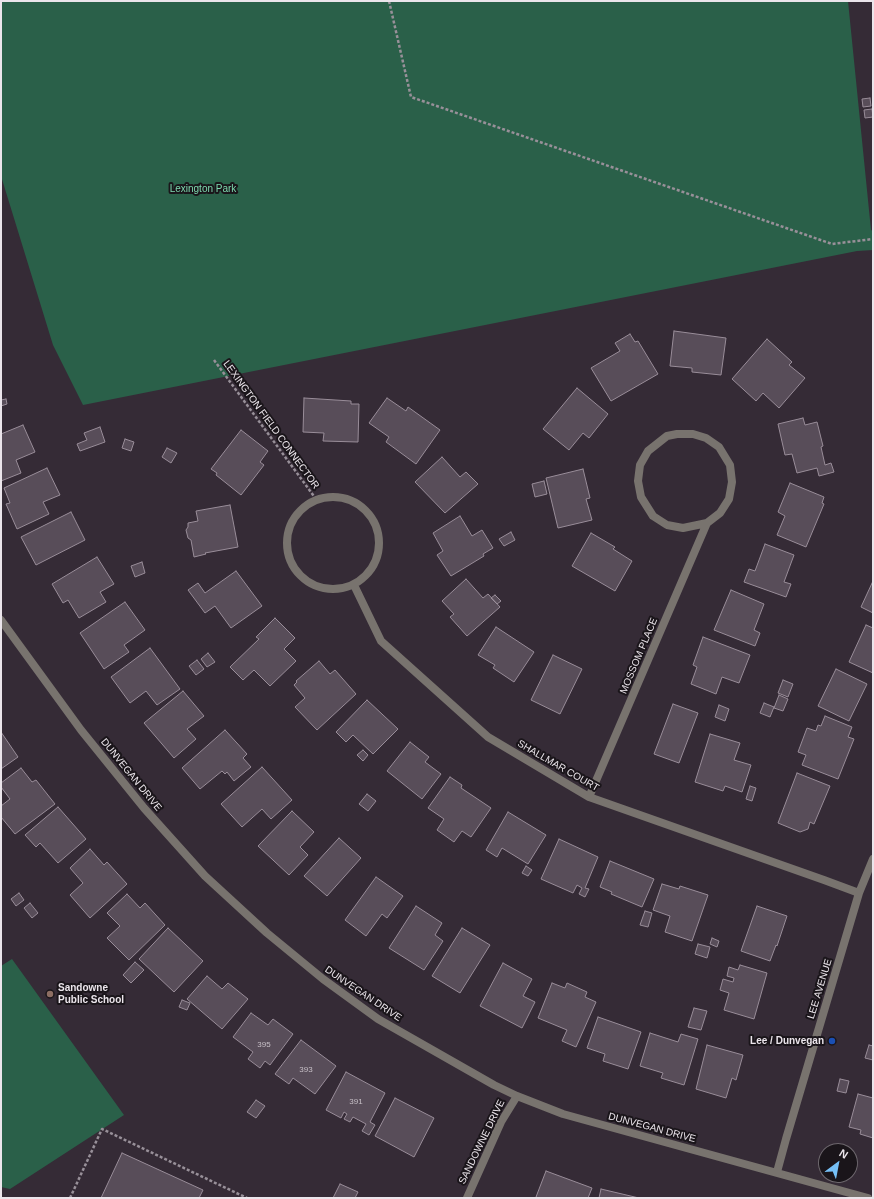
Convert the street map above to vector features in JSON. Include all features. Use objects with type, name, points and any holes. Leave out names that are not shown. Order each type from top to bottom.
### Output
[{"type":"street","name":"MOSSOM PLACE","points":[[589,797],[707,523],[720,513],[729,499],[732,482],[730,465],[719,448],[706,438],[693,434],[677,434],[668,436],[648,451],[640,466],[638,481],[640,497],[653,516],[667,524],[683,528],[707,523]]},
{"type":"street","points":[[326,497],[342,497],[357,503],[369,513],[378,528],[380,544],[377,560],[373,568],[362,580],[354,585],[332,589],[317,586],[303,578],[295,569],[288,555],[287,541],[290,525],[298,512],[316,499],[326,497]]},
{"type":"street","name":"SHALLMAR COURT","points":[[354,585],[381,641],[488,737],[589,797],[859,893]]},
{"type":"street","name":"DUNVEGAN DRIVE","points":[[1,620],[82,730],[144,808],[205,876],[256,923],[323,979],[378,1019],[494,1085],[517,1096],[563,1114],[868,1198]]},
{"type":"street","name":"LEE AVENUE","points":[[777,1172],[859,893],[873,859]]},
{"type":"street","name":"SANDOWNE DRIVE","points":[[467,1198],[503,1119],[517,1096]]},
{"type":"path","points":[[389,1],[411,97],[832,244],[873,239]]},
{"type":"path","name":"LEXINGTON FIELD CONNECTOR","points":[[214,360],[316,499]]},
{"type":"path","points":[[70,1198],[102,1129],[247,1198]]},
{"type":"green space","name":"Lexington Park","points":[[1,1],[848,1],[871,230],[873,231],[873,250],[857,251],[83,405],[53,345],[1,176]]},
{"type":"green space","points":[[12,959],[124,1115],[10,1189],[1,1187],[1,966]]},
{"type":"building","points":[[870,98],[871,106],[863,107],[862,99]]},
{"type":"building","points":[[872,109],[873,117],[865,118],[864,110]]},
{"type":"building","points":[[674,331],[726,338],[721,375],[692,372],[692,368],[670,366]]},
{"type":"building","points":[[630,334],[635,342],[638,341],[658,374],[611,401],[591,368],[620,351],[615,343]]},
{"type":"building","points":[[767,339],[792,362],[789,365],[805,378],[779,408],[763,393],[756,401],[732,379]]},
{"type":"building","points":[[577,388],[608,414],[589,438],[583,433],[569,450],[543,429]]},
{"type":"building","points":[[304,398],[351,401],[351,404],[359,404],[358,442],[323,441],[324,433],[303,432]]},
{"type":"building","points":[[387,398],[406,411],[408,407],[440,430],[416,464],[386,442],[389,437],[369,423]]},
{"type":"building","points":[[6,399],[7,404],[1,406],[1,400]]},
{"type":"building","points":[[803,418],[805,425],[817,422],[823,446],[821,447],[825,465],[831,463],[834,472],[819,476],[817,468],[797,473],[792,454],[785,455],[778,424]]},
{"type":"building","points":[[23,425],[35,452],[16,460],[21,473],[1,481],[1,434]]},
{"type":"building","points":[[100,427],[105,442],[80,451],[77,444],[87,440],[84,433]]},
{"type":"building","points":[[241,430],[268,451],[260,462],[264,465],[241,495],[216,475],[217,473],[211,469]]},
{"type":"building","points":[[125,439],[134,442],[131,451],[122,448]]},
{"type":"building","points":[[167,448],[177,453],[171,463],[162,457]]},
{"type":"building","points":[[442,457],[460,477],[466,472],[478,484],[445,513],[415,482]]},
{"type":"building","points":[[47,468],[60,495],[43,502],[49,514],[17,529],[6,504],[10,503],[4,488]]},
{"type":"building","points":[[583,469],[590,498],[586,499],[592,520],[558,528],[546,478]]},
{"type":"building","points":[[544,481],[547,494],[535,497],[532,484]]},
{"type":"building","points":[[790,483],[824,497],[822,503],[824,504],[806,547],[777,535],[785,516],[778,512]]},
{"type":"building","points":[[230,505],[238,547],[205,553],[206,554],[194,557],[191,540],[188,538],[186,530],[188,523],[198,521],[196,511]]},
{"type":"building","points":[[71,512],[85,540],[36,565],[21,537]]},
{"type":"building","points":[[460,516],[472,536],[482,530],[493,548],[483,554],[484,556],[451,576],[437,555],[443,551],[433,533]]},
{"type":"building","points":[[511,532],[515,540],[504,546],[499,539]]},
{"type":"building","points":[[591,533],[615,547],[613,549],[632,561],[615,591],[572,566]]},
{"type":"building","points":[[765,544],[794,555],[784,582],[791,584],[786,597],[744,582],[749,569],[755,571]]},
{"type":"building","points":[[97,557],[114,584],[100,592],[106,602],[79,618],[68,600],[63,603],[52,584]]},
{"type":"building","points":[[142,562],[145,573],[135,577],[131,566]]},
{"type":"building","points":[[236,571],[262,606],[231,628],[215,606],[205,613],[188,590],[198,583],[205,593]]},
{"type":"building","points":[[466,579],[483,598],[488,594],[500,607],[467,636],[450,617],[454,614],[442,601]]},
{"type":"building","points":[[873,581],[873,613],[861,607]]},
{"type":"building","points":[[731,590],[764,604],[754,630],[760,633],[755,646],[714,630]]},
{"type":"building","points":[[495,595],[501,601],[497,604],[491,598]]},
{"type":"building","points":[[125,602],[145,630],[124,645],[129,652],[104,669],[80,633]]},
{"type":"building","points":[[275,618],[295,638],[284,649],[296,661],[270,686],[254,670],[243,680],[230,667],[259,639],[256,637]]},
{"type":"building","points":[[866,625],[873,628],[873,673],[849,662]]},
{"type":"building","points":[[496,627],[534,652],[514,682],[493,668],[495,665],[478,655]]},
{"type":"building","points":[[703,637],[750,655],[739,683],[722,677],[716,694],[691,684],[697,667],[693,665]]},
{"type":"building","points":[[150,648],[180,689],[157,705],[146,691],[130,703],[111,677]]},
{"type":"building","points":[[208,653],[215,662],[207,667],[201,659]]},
{"type":"building","points":[[553,655],[582,669],[560,714],[531,700]]},
{"type":"building","points":[[197,660],[204,669],[196,675],[189,666]]},
{"type":"building","points":[[319,661],[330,674],[335,670],[356,694],[317,730],[295,707],[305,698],[294,685],[297,682],[296,681]]},
{"type":"building","points":[[836,669],[867,684],[849,721],[818,706]]},
{"type":"building","points":[[783,680],[793,684],[788,697],[778,693]]},
{"type":"building","points":[[183,691],[204,716],[187,729],[196,739],[174,758],[144,723]]},
{"type":"building","points":[[779,695],[788,699],[783,711],[774,708]]},
{"type":"building","points":[[367,700],[398,729],[373,754],[353,735],[346,742],[336,732]]},
{"type":"building","points":[[764,703],[774,707],[770,717],[760,713]]},
{"type":"building","points":[[673,704],[698,713],[679,763],[654,754]]},
{"type":"building","points":[[719,705],[729,709],[725,721],[715,717]]},
{"type":"building","points":[[825,716],[852,727],[848,737],[854,739],[838,779],[802,765],[806,755],[798,752],[807,728],[816,731],[818,725],[821,726]]},
{"type":"building","points":[[225,730],[247,754],[243,758],[251,767],[234,781],[227,772],[225,774],[222,771],[200,789],[182,768]]},
{"type":"building","points":[[1,732],[18,757],[1,769]]},
{"type":"building","points":[[710,734],[740,743],[734,760],[751,765],[742,792],[725,786],[723,791],[695,782]]},
{"type":"building","points":[[410,742],[429,757],[425,762],[441,774],[422,799],[387,771]]},
{"type":"building","points":[[363,750],[368,755],[363,761],[357,755]]},
{"type":"building","points":[[262,767],[292,800],[271,819],[262,809],[242,827],[221,804]]},
{"type":"building","points":[[21,768],[32,782],[36,780],[55,804],[15,834],[1,817],[1,806],[10,799],[1,787],[1,783]]},
{"type":"building","points":[[797,773],[830,786],[814,824],[810,822],[808,829],[800,832],[778,823]]},
{"type":"building","points":[[450,777],[462,785],[461,788],[491,808],[471,837],[462,831],[454,842],[437,830],[444,819],[428,808]]},
{"type":"building","points":[[750,786],[756,788],[752,801],[746,799]]},
{"type":"building","points":[[367,794],[376,801],[368,811],[359,804]]},
{"type":"building","points":[[58,807],[86,839],[58,863],[40,843],[36,847],[25,835]]},
{"type":"building","points":[[292,811],[314,832],[300,847],[308,855],[289,875],[258,846]]},
{"type":"building","points":[[508,812],[546,835],[528,864],[502,848],[497,857],[486,850]]},
{"type":"building","points":[[339,838],[361,858],[327,896],[304,876]]},
{"type":"building","points":[[559,839],[598,857],[585,888],[589,889],[585,897],[579,894],[582,888],[577,885],[573,893],[541,879]]},
{"type":"building","points":[[90,849],[104,865],[107,862],[127,884],[90,918],[70,895],[83,883],[70,868]]},
{"type":"building","points":[[610,861],[654,879],[642,907],[611,894],[612,892],[600,887]]},
{"type":"building","points":[[526,866],[532,870],[528,876],[522,873]]},
{"type":"building","points":[[376,877],[403,896],[387,918],[382,914],[366,936],[345,920]]},
{"type":"building","points":[[662,884],[679,889],[680,886],[708,895],[692,941],[665,932],[670,916],[653,910]]},
{"type":"building","points":[[19,893],[24,900],[16,906],[11,899]]},
{"type":"building","points":[[127,894],[140,908],[145,903],[165,925],[129,960],[107,938],[120,926],[107,913]]},
{"type":"building","points":[[30,903],[38,913],[32,918],[24,908]]},
{"type":"building","points":[[416,906],[442,923],[435,935],[443,941],[424,970],[389,948]]},
{"type":"building","points":[[757,906],[787,916],[777,946],[776,945],[770,961],[741,951]]},
{"type":"building","points":[[645,911],[652,913],[648,927],[640,925]]},
{"type":"building","points":[[168,928],[203,961],[174,992],[139,959]]},
{"type":"building","points":[[462,928],[490,945],[460,993],[432,976]]},
{"type":"building","points":[[712,938],[719,941],[717,947],[710,944]]},
{"type":"building","points":[[698,944],[710,947],[707,958],[695,954]]},
{"type":"building","points":[[135,962],[144,970],[131,983],[123,975]]},
{"type":"building","points":[[503,963],[532,979],[523,996],[535,1002],[522,1028],[480,1006]]},
{"type":"building","points":[[740,965],[767,973],[754,1019],[724,1010],[729,993],[720,990],[723,979],[733,982],[734,978],[727,976],[729,967],[738,970]]},
{"type":"building","points":[[207,976],[222,989],[228,983],[248,999],[222,1029],[187,999]]},
{"type":"building","points":[[552,983],[565,988],[567,983],[587,992],[585,997],[596,1002],[576,1047],[562,1041],[567,1030],[538,1018]]},
{"type":"building","points":[[182,1000],[190,1003],[187,1010],[179,1007]]},
{"type":"building","points":[[694,1008],[707,1011],[701,1030],[688,1027]]},
{"type":"building","points":[[251,1013],[268,1025],[273,1019],[293,1034],[270,1065],[265,1061],[260,1068],[248,1059],[253,1052],[233,1037]]},
{"type":"building","points":[[598,1017],[641,1032],[628,1069],[603,1061],[605,1054],[587,1048]]},
{"type":"building","points":[[650,1033],[678,1042],[681,1034],[698,1039],[684,1085],[661,1078],[663,1073],[640,1066]]},
{"type":"building","points":[[301,1040],[336,1066],[315,1094],[293,1078],[289,1084],[275,1074]]},
{"type":"building","points":[[707,1045],[743,1055],[736,1080],[732,1078],[726,1098],[696,1089]]},
{"type":"building","points":[[869,1045],[873,1046],[873,1060],[865,1058]]},
{"type":"building","points":[[346,1072],[385,1093],[370,1122],[375,1125],[369,1135],[362,1131],[366,1124],[353,1117],[350,1122],[344,1119],[347,1114],[344,1112],[341,1118],[326,1110]]},
{"type":"building","points":[[840,1079],[849,1081],[846,1093],[837,1091]]},
{"type":"building","points":[[858,1094],[873,1098],[873,1138],[860,1134],[861,1130],[849,1127]]},
{"type":"building","points":[[395,1098],[434,1118],[414,1157],[375,1136]]},
{"type":"building","points":[[256,1100],[265,1106],[256,1118],[247,1112]]},
{"type":"building","points":[[122,1153],[203,1190],[199,1198],[101,1198]]},
{"type":"building","points":[[546,1171],[592,1188],[588,1198],[536,1197]]},
{"type":"building","points":[[340,1184],[358,1192],[355,1198],[333,1198]]},
{"type":"building","points":[[601,1189],[639,1198],[599,1198]]},
{"type":"place","name":"Sandowne Public School","points":[[50,994]]},
{"type":"place","name":"Lee / Dunvegan","points":[[832,1041]]}]
